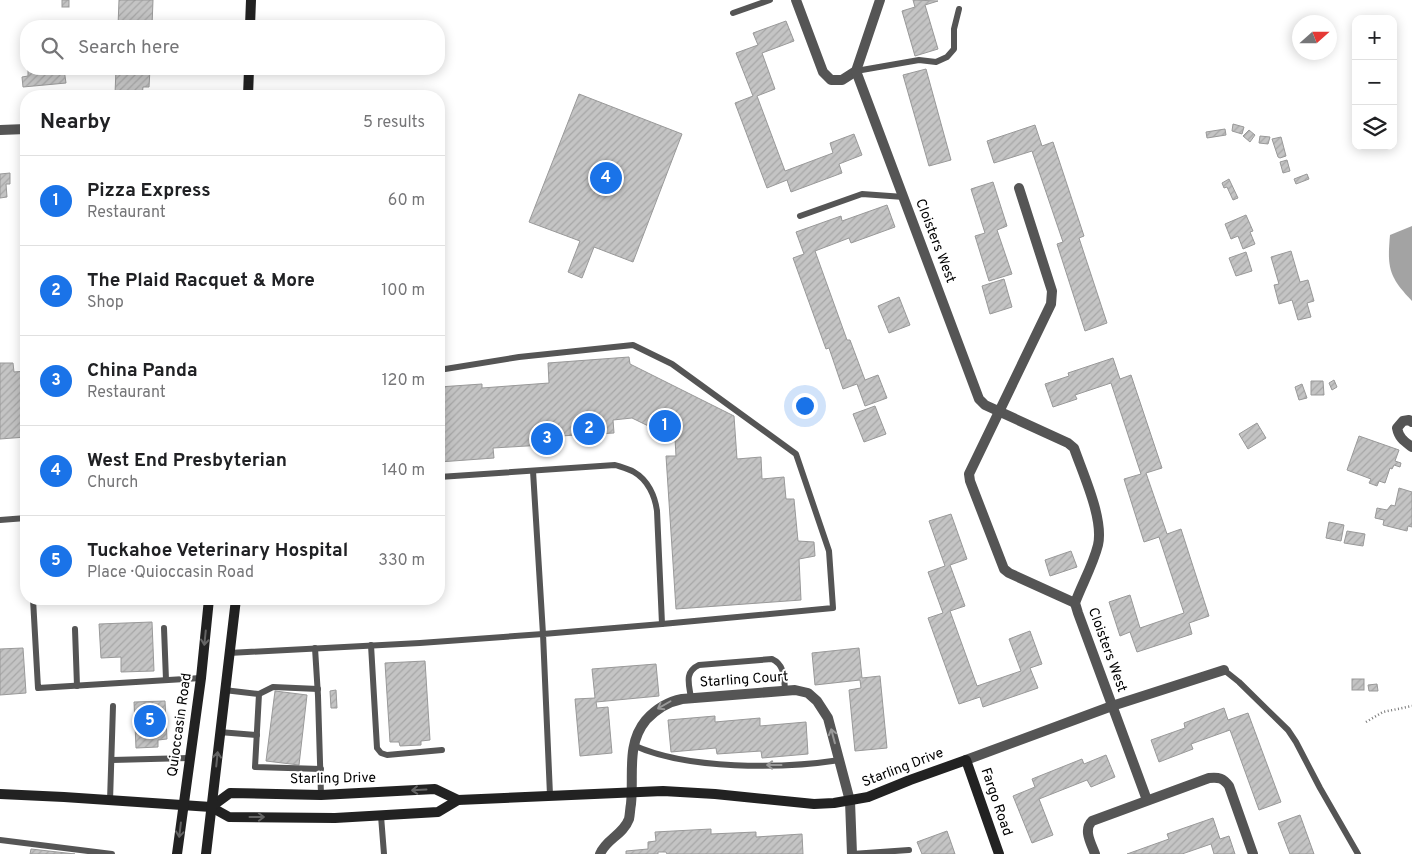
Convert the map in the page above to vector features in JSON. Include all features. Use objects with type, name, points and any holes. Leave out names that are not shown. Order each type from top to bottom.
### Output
[{"type":"street","points":[[250,20],[251,0]]},
{"type":"street","points":[[796,0],[822,72],[831,80],[842,80],[856,71],[880,0]]},
{"type":"street","name":"Cloisters West","points":[[856,71],[980,399],[985,405],[1068,443],[1074,448],[1097,515],[1099,528],[1098,544],[1075,603],[1147,800]]},
{"type":"street","points":[[248,75],[248,90]]},
{"type":"street","points":[[0,130],[20,129]]},
{"type":"street","name":"Cloisters West","points":[[1019,188],[1052,292],[1051,304],[969,474],[970,482],[1001,564],[1009,573],[1075,603]]},
{"type":"street","points":[[1412,422],[1409,420],[1403,421],[1397,428],[1399,436],[1412,447]]},
{"type":"street","name":"Quioccasin Road","points":[[177,854],[201,678],[208,605]]},
{"type":"street","points":[[206,854],[235,605]]},
{"type":"street","name":"Starling Drive","points":[[0,794],[211,807],[229,817],[335,818],[438,812],[458,800],[632,791],[715,794],[814,804],[850,801],[868,797],[1112,706],[1224,670]]},
{"type":"street","name":"Starling Court","points":[[600,854],[603,846],[622,832],[629,818],[633,746],[636,735],[652,713],[672,701],[785,690],[808,693],[823,708],[828,718],[850,801],[852,854]]},
{"type":"street","name":"Fargo Road","points":[[966,760],[999,854]]},
{"type":"street","points":[[1095,854],[1087,830],[1088,825],[1092,821],[1209,778],[1218,777],[1225,780],[1232,793],[1253,854]]},
{"type":"street","name":"Starling Drive","points":[[211,807],[230,793],[321,795],[435,789],[458,800]]},
{"type":"lane","points":[[733,13],[770,0]]},
{"type":"lane","points":[[856,71],[920,60],[936,62],[947,57],[954,49],[954,29],[959,9]]},
{"type":"lane","points":[[800,216],[862,194],[904,197]]},
{"type":"lane","points":[[229,653],[371,646],[543,634],[832,608],[829,551],[796,454],[672,364],[633,345],[519,357],[445,369]]},
{"type":"lane","points":[[445,476],[615,465],[635,472],[648,485],[655,499],[657,510],[662,624]]},
{"type":"lane","points":[[533,471],[550,795]]},
{"type":"lane","points":[[0,520],[20,518]]},
{"type":"lane","points":[[33,605],[38,688],[201,678]]},
{"type":"lane","points":[[164,628],[166,680]]},
{"type":"lane","points":[[75,629],[78,686]]},
{"type":"lane","points":[[371,646],[378,748],[381,753],[387,755],[442,750]]},
{"type":"lane","points":[[315,648],[321,795]]},
{"type":"lane","points":[[690,698],[689,674],[692,668],[699,665],[772,659],[778,662],[783,670],[785,690]]},
{"type":"lane","points":[[1224,670],[1239,682],[1288,730],[1358,854]]},
{"type":"lane","points":[[224,690],[259,694],[273,687],[318,689]]},
{"type":"lane","points":[[259,694],[255,767],[321,770]]},
{"type":"lane","points":[[110,801],[113,706]]},
{"type":"lane","points":[[219,732],[257,735]]},
{"type":"lane","points":[[633,746],[644,751],[687,761],[751,765],[790,765],[840,760]]},
{"type":"lane","points":[[112,760],[189,758]]},
{"type":"lane","points":[[381,816],[384,854]]},
{"type":"lane","points":[[0,840],[112,854]]},
{"type":"lane","points":[[852,854],[909,850]]},
{"type":"path","points":[[1366,722],[1383,712],[1412,706]]},
{"type":"shaded area","points":[[1412,226],[1412,301],[1394,278],[1389,256],[1390,235]]},
{"type":"building","points":[[62,0],[69,0],[69,7],[62,7]]},
{"type":"building","points":[[119,0],[153,0],[152,20],[118,20]]},
{"type":"building","points":[[913,0],[938,1],[925,5],[938,49],[915,56],[902,11],[915,7]]},
{"type":"building","points":[[786,21],[794,41],[762,53],[775,89],[757,96],[785,171],[833,153],[830,143],[854,134],[862,155],[839,164],[842,173],[791,192],[787,180],[767,188],[735,103],[753,96],[736,53],[758,45],[753,33]]},
{"type":"building","points":[[926,69],[951,160],[929,166],[903,75]]},
{"type":"building","points":[[65,75],[66,83],[23,87],[22,77]]},
{"type":"building","points":[[116,75],[150,75],[149,87],[143,87],[143,90],[115,90]]},
{"type":"building","points":[[579,94],[682,134],[633,262],[594,247],[582,278],[568,272],[580,241],[529,222]]},
{"type":"building","points":[[1233,124],[1244,127],[1242,134],[1232,131]]},
{"type":"building","points":[[1035,125],[1042,146],[1053,142],[1084,236],[1079,238],[1107,323],[1085,331],[1057,244],[1063,242],[1032,151],[994,163],[987,141]]},
{"type":"building","points":[[1225,129],[1226,135],[1207,138],[1206,132]]},
{"type":"building","points":[[1249,130],[1255,135],[1250,142],[1243,136]]},
{"type":"building","points":[[1260,136],[1270,137],[1268,144],[1259,143]]},
{"type":"building","points":[[1281,137],[1286,156],[1280,158],[1272,139]]},
{"type":"building","points":[[1287,160],[1290,171],[1283,173],[1280,162]]},
{"type":"building","points":[[10,173],[10,184],[6,184],[7,197],[0,198],[0,174]]},
{"type":"building","points":[[1307,174],[1309,179],[1296,184],[1294,179]]},
{"type":"building","points":[[1229,179],[1238,198],[1233,200],[1227,187],[1224,188],[1222,183]]},
{"type":"building","points":[[993,182],[1007,226],[997,230],[1012,274],[989,281],[975,236],[985,233],[971,189]]},
{"type":"building","points":[[887,205],[895,227],[851,243],[849,238],[815,251],[847,340],[850,340],[865,380],[878,375],[887,398],[865,406],[857,384],[843,389],[829,348],[826,349],[793,258],[804,254],[796,232],[841,216],[842,221]]},
{"type":"building","points":[[1246,215],[1253,231],[1250,232],[1255,244],[1243,249],[1238,236],[1231,239],[1225,224]]},
{"type":"building","points":[[1291,251],[1300,282],[1308,280],[1314,301],[1307,303],[1311,317],[1298,320],[1292,300],[1279,304],[1274,285],[1279,284],[1271,257]]},
{"type":"building","points":[[1246,252],[1252,271],[1236,276],[1229,258]]},
{"type":"building","points":[[1004,279],[1012,307],[990,314],[982,286]]},
{"type":"building","points":[[899,297],[910,325],[889,333],[878,306]]},
{"type":"building","points":[[629,357],[630,364],[734,416],[737,459],[761,457],[762,479],[784,477],[786,499],[794,499],[798,541],[814,542],[815,556],[799,559],[801,600],[676,609],[666,456],[676,456],[675,439],[632,418],[613,420],[614,433],[560,436],[561,444],[493,448],[494,458],[445,462],[445,387],[482,384],[482,388],[549,383],[548,363]]},
{"type":"building","points":[[1113,358],[1120,379],[1131,375],[1162,468],[1146,473],[1167,534],[1181,529],[1209,616],[1189,623],[1192,634],[1137,652],[1130,632],[1120,636],[1109,602],[1130,595],[1140,628],[1184,613],[1159,537],[1144,542],[1124,479],[1141,474],[1111,383],[1075,395],[1077,399],[1053,407],[1045,384],[1069,376],[1068,373]]},
{"type":"building","points":[[0,363],[13,363],[14,372],[20,372],[20,437],[0,439]]},
{"type":"building","points":[[1334,380],[1337,387],[1332,390],[1329,383]]},
{"type":"building","points":[[1311,381],[1323,381],[1324,395],[1311,395]]},
{"type":"building","points":[[1302,384],[1307,398],[1299,400],[1295,387]]},
{"type":"building","points":[[875,406],[886,434],[864,442],[853,414]]},
{"type":"building","points":[[1257,423],[1266,438],[1248,449],[1239,434]]},
{"type":"building","points":[[1359,436],[1399,450],[1395,461],[1401,463],[1400,467],[1394,465],[1392,469],[1390,468],[1385,483],[1379,481],[1377,486],[1369,483],[1371,479],[1347,470]]},
{"type":"building","points":[[1399,488],[1412,492],[1412,527],[1408,526],[1407,531],[1383,525],[1384,520],[1375,518],[1377,508],[1387,510],[1391,505],[1395,506]]},
{"type":"building","points":[[951,514],[967,559],[950,565],[965,606],[950,611],[977,686],[1021,671],[1009,639],[1030,631],[1042,664],[1030,668],[1038,688],[983,707],[980,697],[959,704],[928,618],[943,613],[928,572],[945,566],[929,521]]},
{"type":"building","points":[[1329,522],[1344,525],[1341,541],[1326,538]]},
{"type":"building","points":[[1347,531],[1365,534],[1363,546],[1344,543]]},
{"type":"building","points":[[1071,551],[1077,567],[1050,576],[1045,560]]},
{"type":"building","points":[[152,622],[154,671],[121,672],[121,657],[101,658],[99,624]]},
{"type":"building","points":[[23,648],[26,693],[0,695],[0,649]]},
{"type":"building","points":[[859,648],[862,678],[880,676],[887,748],[855,751],[849,690],[861,688],[860,680],[815,685],[812,653]]},
{"type":"building","points":[[425,661],[430,740],[421,741],[421,745],[400,746],[399,742],[390,742],[385,663]]},
{"type":"building","points":[[656,664],[659,696],[596,702],[597,708],[608,707],[612,753],[580,756],[575,699],[595,698],[592,669]]},
{"type":"building","points":[[1352,679],[1364,679],[1364,690],[1352,690]]},
{"type":"building","points":[[1377,684],[1378,691],[1369,691],[1368,685]]},
{"type":"building","points":[[336,690],[337,708],[331,708],[330,691]]},
{"type":"building","points":[[275,691],[307,695],[299,765],[266,761]]},
{"type":"building","points":[[165,701],[167,739],[158,740],[158,747],[136,748],[134,702]]},
{"type":"building","points":[[1224,708],[1228,720],[1248,713],[1281,802],[1259,810],[1230,730],[1191,744],[1193,749],[1159,762],[1151,740],[1185,728],[1184,723]]},
{"type":"building","points":[[715,716],[715,722],[760,718],[760,726],[806,722],[808,754],[762,758],[761,751],[717,754],[716,748],[671,752],[668,720]]},
{"type":"building","points":[[1106,755],[1115,777],[1091,787],[1087,780],[1039,799],[1053,835],[1032,843],[1013,796],[1035,787],[1032,779],[1082,759],[1084,764]]},
{"type":"building","points":[[1300,815],[1314,854],[1290,854],[1278,823]]},
{"type":"building","points":[[1213,818],[1220,839],[1229,836],[1235,854],[1214,854],[1211,844],[1182,854],[1127,854],[1169,839],[1167,834]]},
{"type":"building","points":[[711,829],[711,834],[756,832],[756,837],[802,834],[803,854],[667,854],[666,852],[658,852],[658,854],[626,854],[626,851],[648,849],[648,842],[656,841],[655,832]]},
{"type":"building","points":[[947,831],[955,854],[922,854],[917,842]]},
{"type":"building","points":[[31,849],[75,854],[30,854]]},
{"type":"place","name":"West End Presbyterian","points":[[606,178]]},
{"type":"place","name":"Pizza Express","points":[[665,426]]},
{"type":"place","name":"The Plaid Racquet & More","points":[[589,429]]},
{"type":"place","name":"China Panda","points":[[547,439]]},
{"type":"place","name":"Tuckahoe Veterinary Hospital","points":[[150,721]]}]
